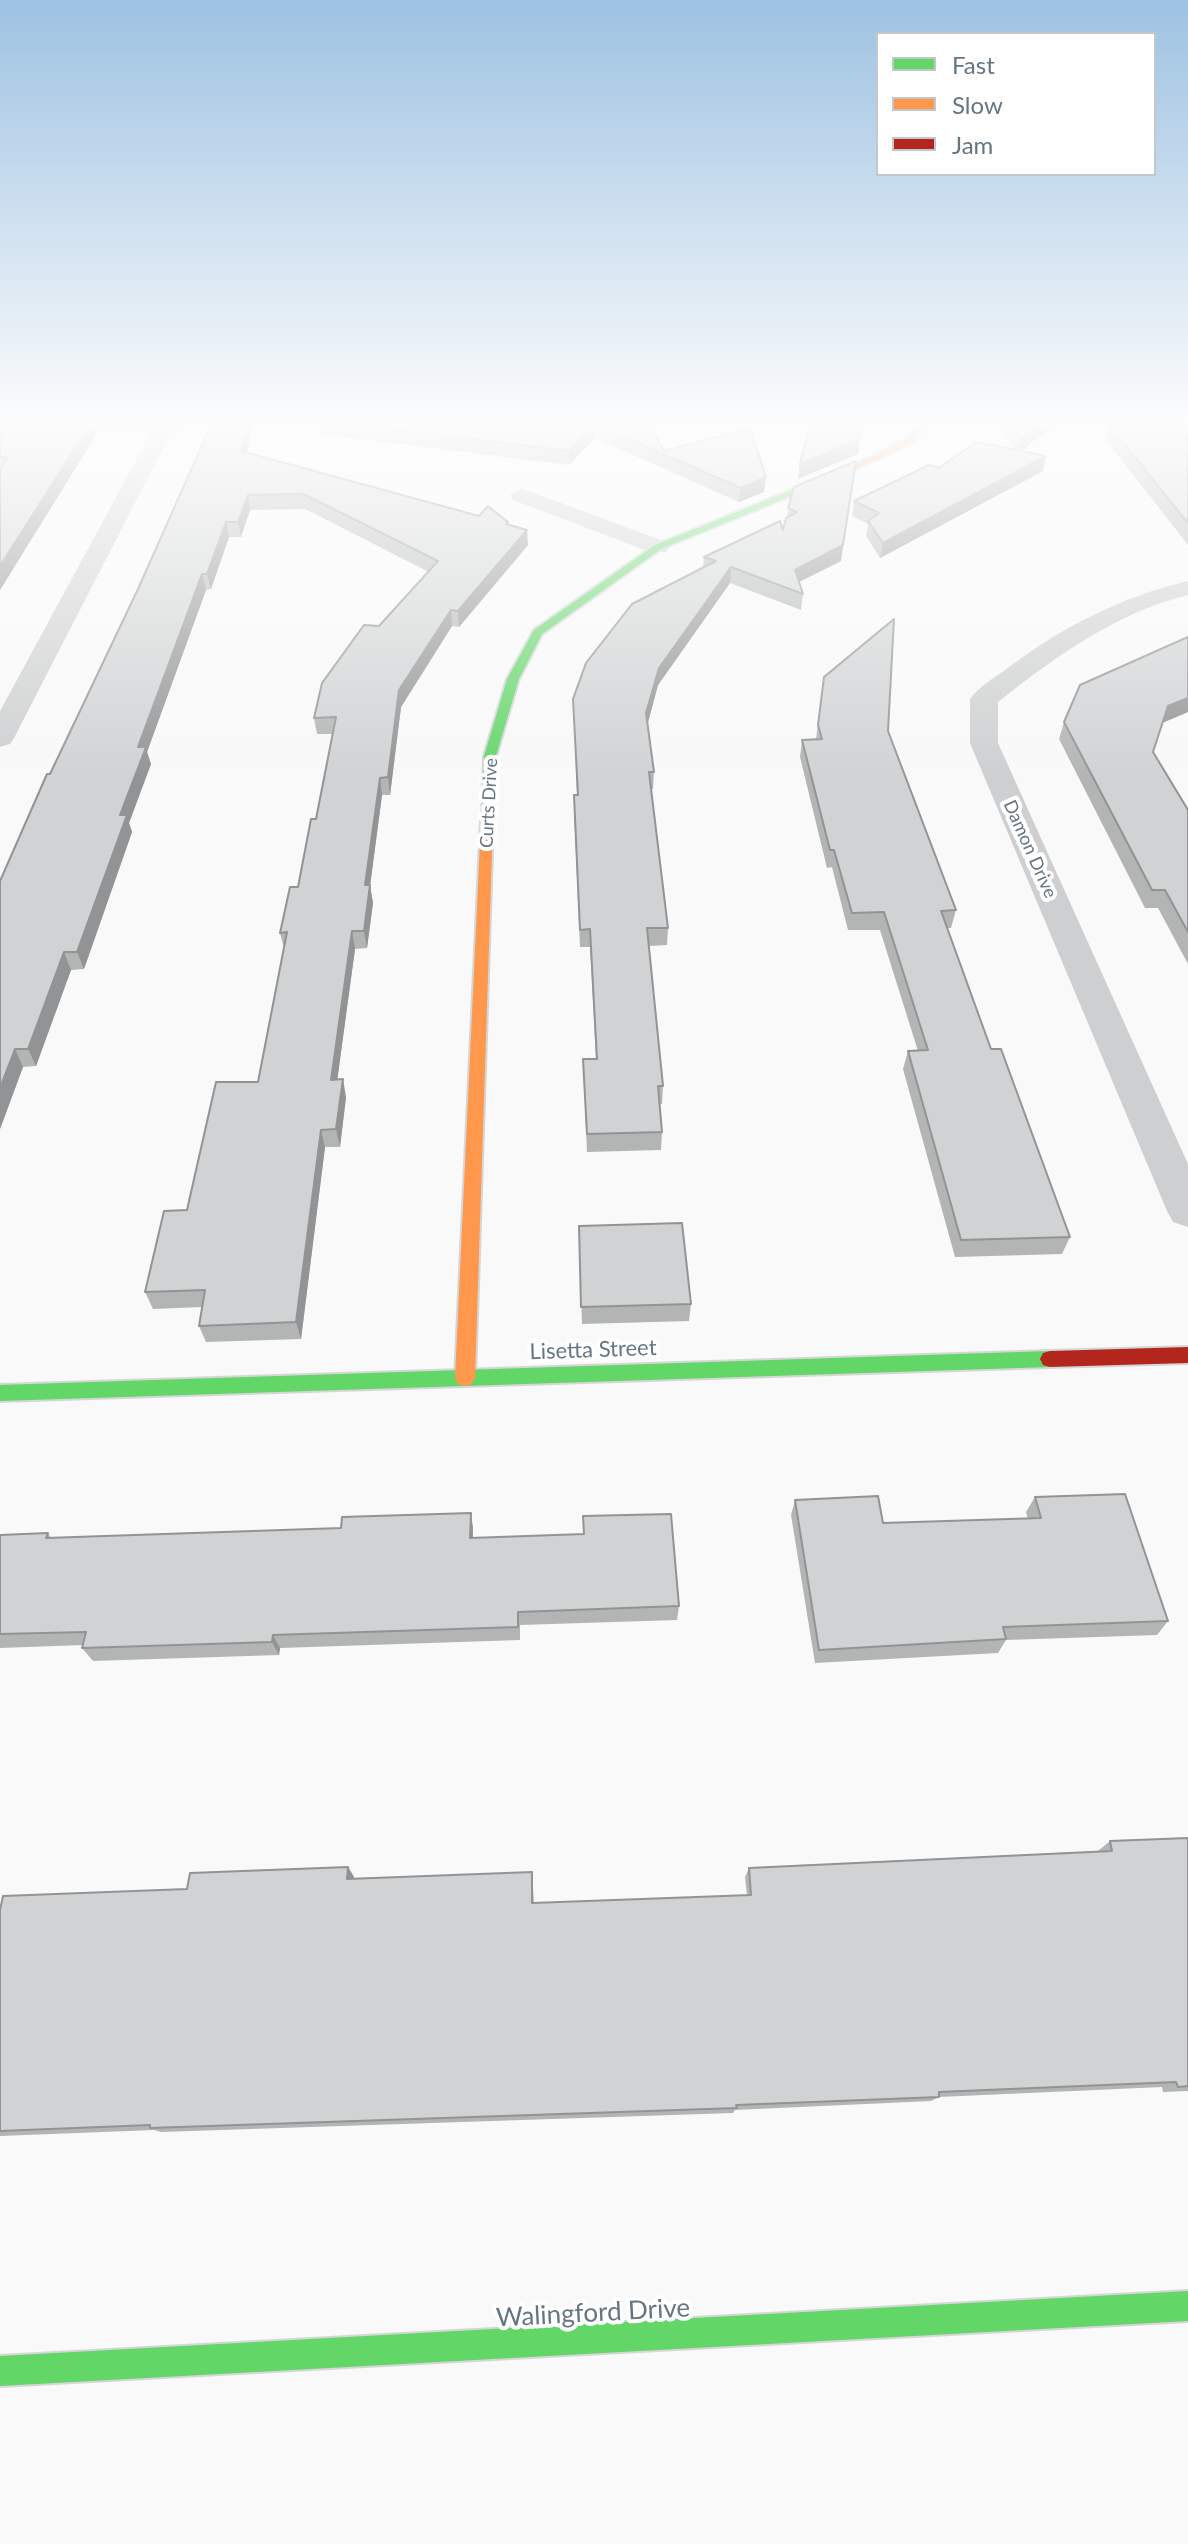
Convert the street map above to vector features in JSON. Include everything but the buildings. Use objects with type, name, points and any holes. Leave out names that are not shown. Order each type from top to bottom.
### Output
[{"type":"street","points":[[0,738],[107,544]]},
{"type":"street","points":[[649,544],[658,547]]},
{"type":"street","name":"Curts Drive","points":[[465,1378],[490,756],[513,679],[538,632],[666,544]]},
{"type":"street","name":"Damon Drive","points":[[1188,588],[1140,602],[1047,649],[984,699],[984,743],[1188,1211]]},
{"type":"street","name":"Lisetta Street","points":[[0,1393],[1188,1355]]},
{"type":"street","name":"Walingford Drive","points":[[0,2371],[1188,2306]]},
{"type":"traffic: fast","points":[[487,821],[490,756],[513,679],[538,632],[666,544]]},
{"type":"traffic: fast","points":[[0,1393],[1050,1359]]},
{"type":"traffic: fast","points":[[0,2371],[1188,2306]]},
{"type":"traffic: slow","points":[[465,1378],[487,821]]},
{"type":"traffic: jam","points":[[1050,1359],[1188,1355]]}]
